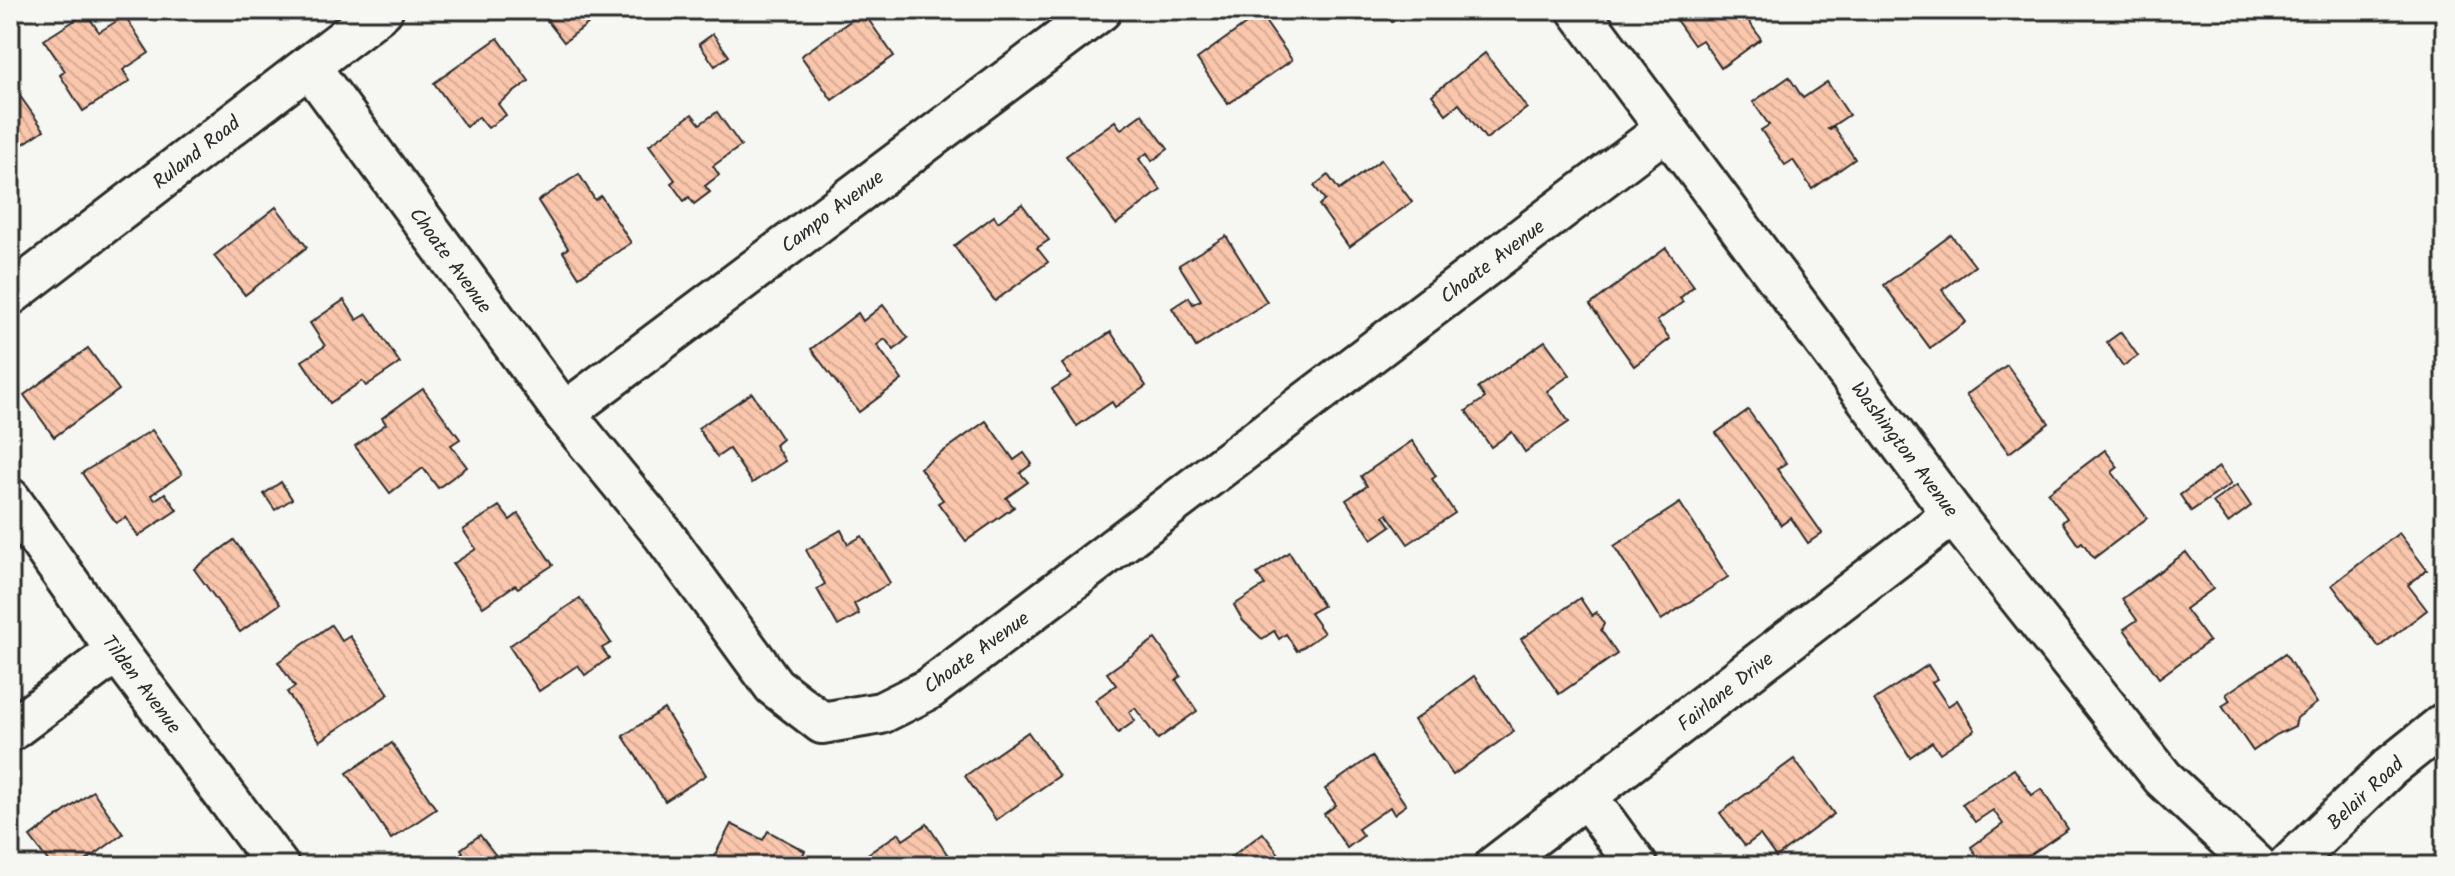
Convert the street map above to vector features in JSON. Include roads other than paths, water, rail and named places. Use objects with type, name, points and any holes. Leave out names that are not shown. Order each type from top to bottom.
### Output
[{"type":"street","name":"Ruland Road","points":[[10,295],[382,10]]},
{"type":"street","name":"Campo Avenue","points":[[564,413],[1101,10]]},
{"type":"street","name":"Washington Avenue","points":[[1578,10],[1953,514],[2163,778],[2257,866]]},
{"type":"street","name":"Choate Avenue","points":[[309,66],[564,413],[663,534],[774,686],[822,723],[881,713],[929,689],[1665,130]]},
{"type":"street","name":"Tilden Avenue","points":[[10,499],[117,651],[278,866]]},
{"type":"street","name":"Fairlane Drive","points":[[1495,866],[1953,514]]},
{"type":"street","points":[[10,731],[117,651]]},
{"type":"street","name":"Belair Road","points":[[2288,866],[2390,767],[2445,723]]},
{"type":"street","points":[[1587,797],[1637,866]]}]
